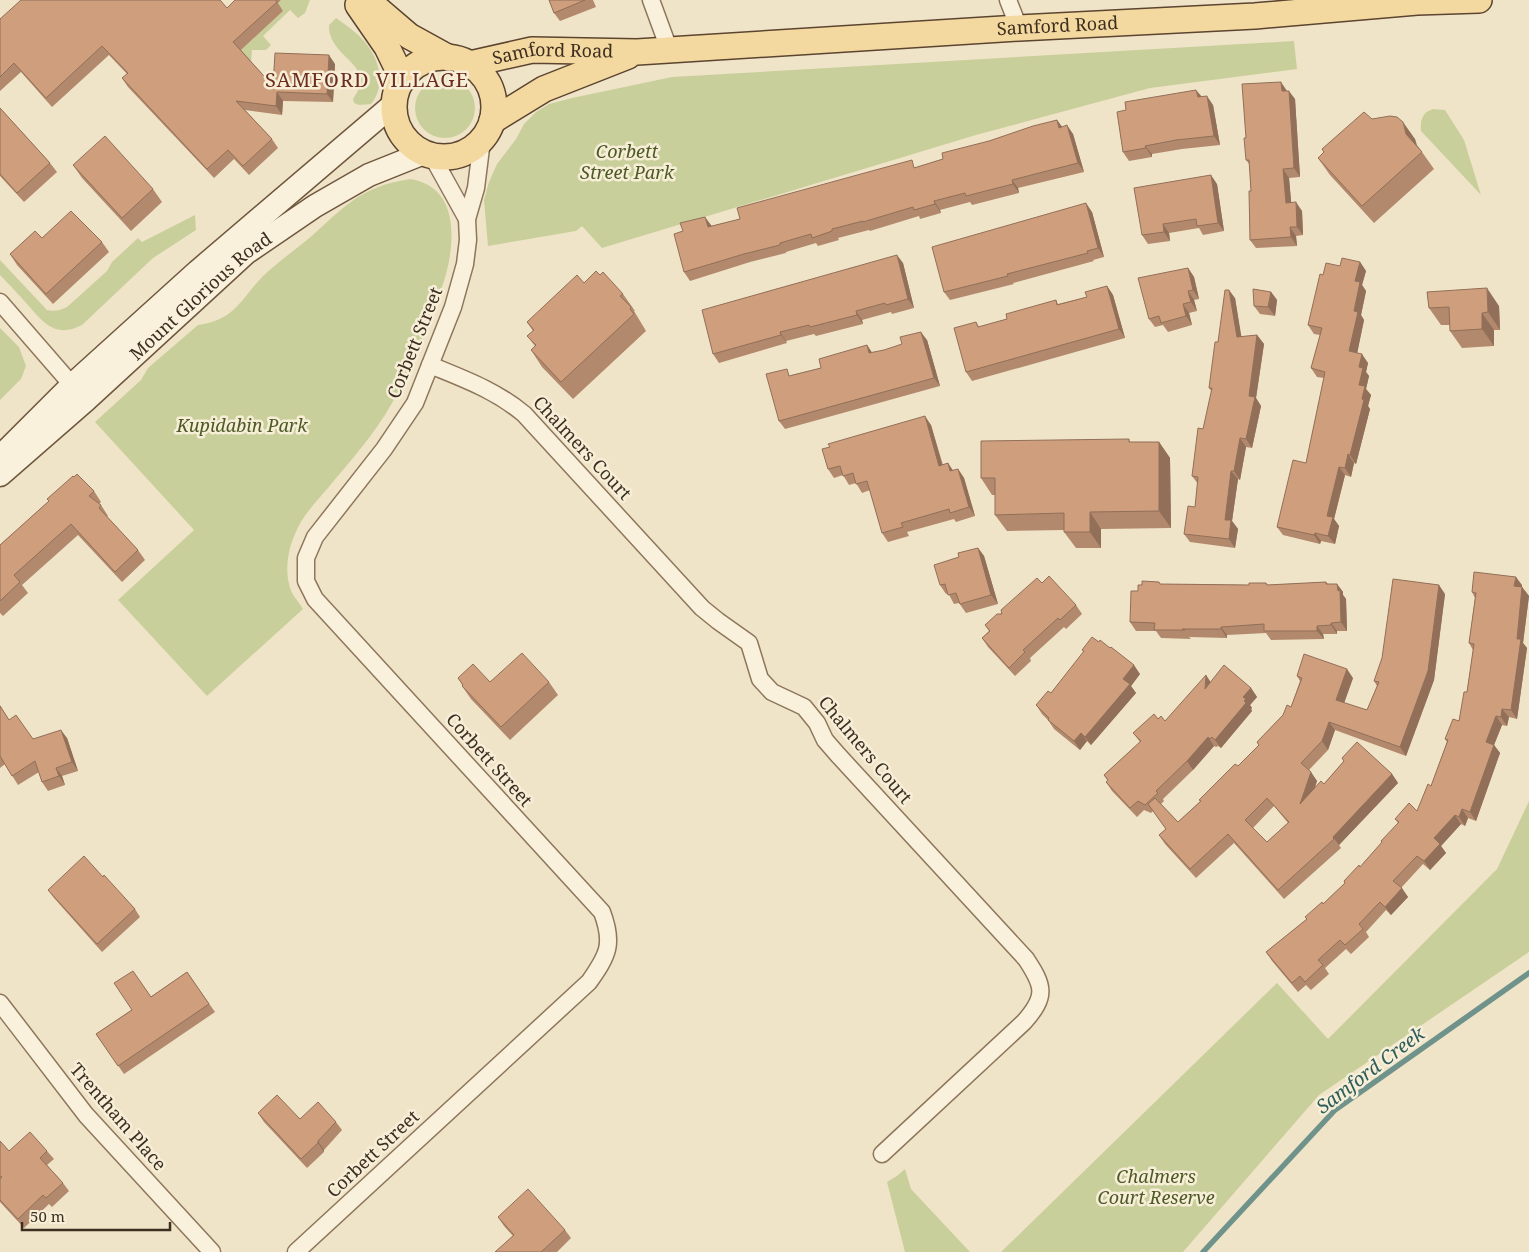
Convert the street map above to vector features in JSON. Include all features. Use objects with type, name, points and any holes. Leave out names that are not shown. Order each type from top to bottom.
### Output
[{"type":"main road","points":[[355,0],[388,47],[403,80]]},
{"type":"main road","points":[[367,0],[409,36],[459,61],[482,74],[491,89],[494,105],[487,131],[471,149],[459,155],[446,157],[428,155],[411,145],[402,133],[396,119],[395,104],[397,91],[403,80],[423,62],[436,58],[459,61]]},
{"type":"main road","name":"Samford Road","points":[[459,61],[532,50],[637,52],[1019,28],[1255,16],[1417,2],[1479,0]]},
{"type":"main road","name":"Samford Road","points":[[487,131],[544,90],[637,52]]},
{"type":"main road","name":"Mount Glorious Road","points":[[0,475],[198,271],[395,104]]},
{"type":"main road","name":"Mount Glorious Road","points":[[0,457],[246,253],[315,206],[369,174],[428,155]]},
{"type":"main road","points":[[322,165],[360,180]]},
{"type":"street","points":[[651,0],[669,49]]},
{"type":"street","points":[[1008,0],[1019,28]]},
{"type":"street","name":"Corbett Street","points":[[296,1252],[589,982],[602,965],[608,949],[608,929],[602,912],[314,599],[306,581],[306,558],[316,537],[384,448],[414,403],[430,366],[453,307],[465,264],[468,240],[467,219],[476,188],[487,131]]},
{"type":"street","name":"Corbett Street","points":[[428,155],[467,219]]},
{"type":"street","points":[[0,302],[79,393]]},
{"type":"street","name":"Chalmers Court","points":[[430,366],[479,385],[506,399],[524,414],[702,608],[749,643],[760,679],[772,692],[804,707],[838,755],[1026,959],[1038,977],[1041,989],[1038,1002],[1032,1013],[882,1154]]},
{"type":"street","name":"Trentham Place","points":[[0,1002],[86,1115],[212,1252]]},
{"type":"green space","points":[[281,0],[310,0],[305,13],[298,18],[290,10],[263,36],[271,45],[266,50],[252,50],[251,63],[240,51],[283,11],[277,4]]},
{"type":"green space","points":[[336,18],[364,41],[374,55],[380,80],[376,97],[371,104],[359,105],[354,103],[353,99],[361,80],[359,72],[335,45],[330,36],[329,25]]},
{"type":"green space","name":"Corbett Street Park","points":[[1294,41],[1297,69],[1150,88],[976,135],[602,248],[582,226],[576,231],[488,246],[484,200],[497,164],[516,139],[524,124],[536,112],[549,104],[572,98],[672,77]]},
{"type":"green space","points":[[439,78],[451,78],[462,83],[470,91],[475,102],[473,120],[462,133],[451,138],[439,138],[428,133],[420,125],[415,114],[415,102],[420,91],[428,83]]},
{"type":"green space","points":[[1433,109],[1445,110],[1464,140],[1481,195],[1421,131],[1422,117],[1426,112]]},
{"type":"green space","name":"Kupidabin Park","points":[[410,179],[425,184],[437,192],[445,202],[449,215],[451,245],[446,274],[440,292],[407,373],[378,426],[301,521],[295,534],[288,556],[287,571],[292,593],[303,609],[207,696],[118,600],[194,530],[95,422],[141,380],[148,368],[198,325],[221,319],[229,314],[263,276],[353,200],[377,187]]},
{"type":"green space","points":[[195,215],[196,230],[153,258],[82,325],[73,329],[57,329],[44,322],[0,275],[0,260],[47,310],[60,310],[67,307],[107,271],[112,262],[138,238],[142,242]]},
{"type":"green space","points":[[0,328],[19,347],[26,366],[21,379],[0,400]]},
{"type":"green space","name":"Chalmers Court Reserve","points":[[1529,801],[1529,952],[1319,1095],[1183,1252],[1001,1252],[1277,983],[1328,1039],[1497,869]]},
{"type":"green space","points":[[905,1169],[911,1189],[970,1252],[905,1252],[887,1182]]},
{"type":"building","points":[[21,0],[220,0],[227,8],[235,0],[276,0],[277,2],[233,42],[273,86],[275,53],[329,55],[327,94],[277,92],[276,106],[236,101],[272,139],[243,166],[228,150],[207,169],[122,78],[128,73],[102,46],[46,98],[14,63],[0,77],[0,19]]},
{"type":"building","points":[[549,0],[585,0],[554,13]]},
{"type":"building","points":[[1281,82],[1282,91],[1289,91],[1294,168],[1283,169],[1286,203],[1296,202],[1297,227],[1290,227],[1291,237],[1250,240],[1249,191],[1251,191],[1249,160],[1246,160],[1244,138],[1246,138],[1242,84]]},
{"type":"building","points":[[1196,90],[1198,97],[1207,96],[1214,136],[1176,140],[1123,152],[1117,112],[1126,110],[1125,102]]},
{"type":"building","points":[[0,108],[50,163],[17,193],[0,174]]},
{"type":"building","points":[[1364,112],[1372,119],[1390,116],[1397,117],[1403,122],[1406,134],[1422,152],[1362,206],[1318,158],[1324,152],[1322,149]]},
{"type":"building","points":[[1057,120],[1059,128],[1067,125],[1078,163],[1012,180],[1013,184],[966,196],[965,193],[934,201],[935,204],[914,210],[913,207],[832,229],[832,231],[812,238],[811,234],[780,243],[780,245],[684,272],[674,234],[683,231],[680,223],[705,217],[708,227],[740,219],[737,208],[912,160],[914,168],[943,159],[942,153]]},
{"type":"building","points":[[105,136],[153,189],[122,218],[73,165]]},
{"type":"building","points":[[1211,175],[1218,223],[1197,226],[1196,219],[1163,224],[1164,232],[1142,235],[1134,188]]},
{"type":"building","points":[[1086,203],[1098,248],[1087,251],[1088,253],[1007,274],[1008,276],[944,292],[932,247]]},
{"type":"building","points":[[71,211],[102,242],[46,294],[10,254],[35,231],[42,238]]},
{"type":"building","points":[[897,255],[908,299],[856,311],[857,315],[810,327],[809,325],[780,332],[781,335],[713,354],[702,310]]},
{"type":"building","points":[[1342,258],[1360,262],[1355,281],[1360,282],[1354,311],[1358,312],[1349,351],[1362,354],[1359,367],[1363,368],[1359,385],[1365,386],[1362,399],[1364,400],[1350,455],[1348,454],[1345,468],[1339,467],[1327,516],[1333,517],[1328,536],[1315,533],[1314,535],[1277,527],[1293,460],[1306,463],[1325,372],[1311,368],[1322,328],[1308,325],[1320,274],[1323,275],[1326,263],[1340,266]]},
{"type":"building","points":[[1188,268],[1193,290],[1188,291],[1191,302],[1183,304],[1186,316],[1161,323],[1159,316],[1149,319],[1138,278]]},
{"type":"building","points":[[596,271],[600,275],[603,272],[623,294],[620,296],[631,307],[630,309],[634,314],[561,382],[531,350],[536,345],[527,336],[534,330],[527,322],[577,275],[584,283]]},
{"type":"building","points":[[1107,286],[1119,329],[966,372],[954,328],[976,322],[978,327],[1007,319],[1006,314],[1056,300],[1057,305],[1087,297],[1085,292]]},
{"type":"building","points":[[1487,288],[1488,312],[1482,313],[1482,329],[1450,331],[1449,307],[1429,308],[1427,292]]},
{"type":"building","points":[[1253,289],[1271,292],[1268,307],[1254,306]]},
{"type":"building","points":[[1225,290],[1229,290],[1237,337],[1257,335],[1249,396],[1255,397],[1246,439],[1240,438],[1234,471],[1231,471],[1225,520],[1231,520],[1229,539],[1184,534],[1188,506],[1195,507],[1198,477],[1192,476],[1198,428],[1203,429],[1212,388],[1209,388],[1215,342],[1218,342]]},
{"type":"building","points":[[921,332],[934,378],[779,421],[766,374],[787,369],[789,376],[821,368],[819,359],[867,345],[869,353],[884,350],[902,344],[900,337]]},
{"type":"building","points":[[925,416],[939,466],[948,463],[950,471],[958,469],[969,507],[950,513],[949,509],[901,523],[903,527],[882,533],[867,481],[856,484],[853,473],[843,476],[840,466],[828,469],[822,449],[830,447],[828,444]]},
{"type":"building","points":[[1129,439],[1129,442],[1159,442],[1159,511],[1090,512],[1090,532],[1064,532],[1064,513],[995,515],[995,478],[981,478],[981,441]]},
{"type":"building","points":[[77,474],[94,491],[89,496],[101,505],[99,508],[138,550],[115,572],[71,524],[14,575],[20,582],[0,601],[0,545],[49,501],[47,499]]},
{"type":"building","points":[[978,548],[991,595],[960,604],[956,593],[948,595],[945,584],[940,585],[934,565],[959,557],[958,553]]},
{"type":"building","points":[[1474,572],[1516,577],[1514,586],[1522,587],[1517,639],[1521,639],[1511,710],[1502,709],[1501,717],[1496,716],[1486,742],[1494,745],[1470,812],[1462,809],[1459,817],[1455,815],[1434,838],[1440,844],[1424,861],[1417,856],[1393,881],[1402,888],[1385,907],[1380,902],[1359,924],[1363,929],[1345,945],[1340,940],[1318,960],[1323,965],[1305,982],[1300,976],[1292,983],[1266,952],[1307,919],[1305,917],[1322,902],[1323,904],[1345,883],[1344,881],[1359,865],[1360,867],[1399,822],[1395,819],[1409,803],[1417,811],[1428,784],[1431,786],[1448,740],[1445,739],[1453,719],[1459,721],[1464,692],[1467,692],[1474,644],[1469,643],[1476,593],[1472,592]]},
{"type":"building","points":[[1049,576],[1076,605],[1060,620],[1058,618],[1023,650],[1025,652],[1009,668],[982,638],[990,631],[985,625],[997,614],[1002,614],[1001,610],[1037,578],[1042,583]]},
{"type":"building","points":[[1393,579],[1439,585],[1428,671],[1400,747],[1329,722],[1322,741],[1301,763],[1311,772],[1300,804],[1321,781],[1324,784],[1344,761],[1342,758],[1357,742],[1392,774],[1333,837],[1334,839],[1278,890],[1228,834],[1190,869],[1159,835],[1166,829],[1148,804],[1155,798],[1178,822],[1201,801],[1199,800],[1235,764],[1238,766],[1259,745],[1257,742],[1283,715],[1287,705],[1291,707],[1302,678],[1297,676],[1304,654],[1347,669],[1336,700],[1367,710],[1379,682],[1374,681],[1382,658]],"holes":[[[1267,798],[1289,822],[1267,842],[1245,820]]]},
{"type":"building","points":[[1142,581],[1159,582],[1160,584],[1249,585],[1249,583],[1266,583],[1267,585],[1326,582],[1326,584],[1337,584],[1338,591],[1340,590],[1341,622],[1317,626],[1317,631],[1264,631],[1264,624],[1221,627],[1221,629],[1154,630],[1155,623],[1130,622],[1131,591],[1138,591],[1138,585],[1142,585]]},
{"type":"building","points":[[1092,637],[1111,647],[1134,665],[1123,679],[1130,684],[1085,737],[1081,733],[1074,741],[1048,720],[1049,718],[1036,705],[1048,691],[1051,693],[1084,651],[1082,650]]},
{"type":"building","points":[[522,653],[549,682],[501,727],[462,686],[458,678],[473,664],[490,682]]},
{"type":"building","points":[[1224,665],[1251,688],[1243,697],[1246,699],[1244,701],[1246,703],[1215,740],[1212,737],[1210,739],[1208,737],[1145,805],[1138,801],[1130,808],[1106,782],[1108,780],[1104,775],[1141,741],[1133,733],[1154,714],[1158,719],[1161,716],[1165,721],[1206,675],[1205,689]]},
{"type":"building","points":[[0,706],[9,720],[16,715],[33,739],[61,730],[72,762],[56,768],[59,776],[42,782],[35,761],[12,776],[0,756]]},
{"type":"building","points":[[84,856],[135,909],[97,944],[48,890]]},
{"type":"building","points":[[133,971],[151,997],[187,972],[209,1004],[118,1066],[96,1034],[132,1010],[114,983]]},
{"type":"building","points":[[277,1095],[300,1119],[318,1102],[336,1122],[301,1159],[258,1113]]},
{"type":"building","points":[[30,1132],[47,1151],[40,1158],[63,1183],[46,1198],[43,1195],[18,1219],[0,1200],[0,1179],[2,1177],[0,1176],[0,1141],[9,1151]]},
{"type":"building","points":[[528,1189],[565,1230],[541,1252],[495,1252],[514,1235],[498,1217]]},
{"type":"waterway","name":"Samford Creek","points":[[1203,1252],[1335,1110],[1529,973]]},
{"type":"district","name":"SAMFORD VILLAGE","points":[[367,80]]}]
